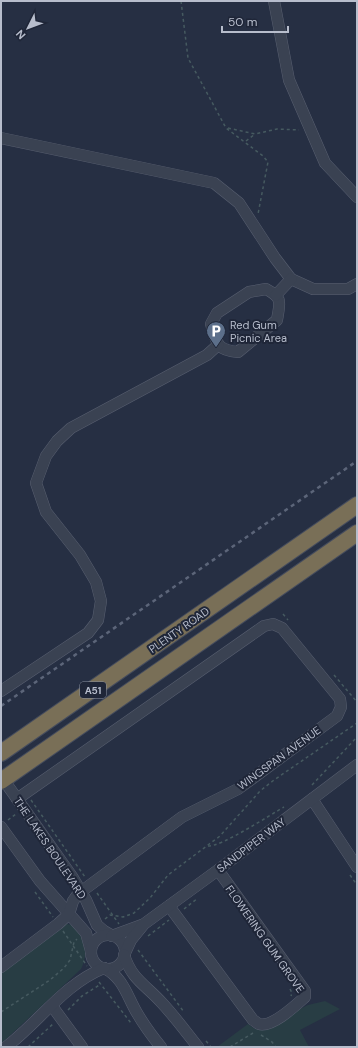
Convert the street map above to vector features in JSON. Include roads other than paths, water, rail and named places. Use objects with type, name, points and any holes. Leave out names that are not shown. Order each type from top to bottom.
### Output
[{"type":"highway","name":"PLENTY ROAD","points":[[1,754],[357,505]]},
{"type":"highway","name":"PLENTY ROAD","points":[[2,779],[357,533]]},
{"type":"street","points":[[274,1],[289,80],[325,163],[357,197]]},
{"type":"street","points":[[1,138],[214,183],[239,204],[291,279],[313,289],[348,289],[357,284]]},
{"type":"street","points":[[276,295],[291,279]]},
{"type":"street","points":[[266,289],[276,295],[280,303],[277,320],[238,352],[226,351],[218,345],[211,324],[218,313],[249,292],[266,289]]},
{"type":"street","points":[[1,691],[88,633],[98,620],[101,601],[96,582],[80,555],[46,512],[36,483],[46,456],[57,441],[71,428],[207,355],[218,345]]},
{"type":"street","name":"WINGSPAN AVENUE","points":[[17,799],[264,626],[273,624],[282,628],[340,698],[341,707],[337,716],[238,789],[182,817],[91,884],[75,896],[69,914]]},
{"type":"street","name":"SANDPIPER WAY","points":[[111,936],[128,935],[144,924],[173,910],[218,870],[310,794],[357,765]]},
{"type":"street","name":"THE LAKES BOULEVARD","points":[[2,779],[82,892],[97,925],[111,936]]},
{"type":"street","points":[[310,794],[353,870]]},
{"type":"street","name":"THE LAKES BOULEVARD","points":[[1,827],[40,881],[86,933],[91,952]]},
{"type":"street","name":"FLOWERING GUM GROVE","points":[[173,910],[253,1020],[257,1028],[283,1016],[305,997],[305,991],[218,870]]},
{"type":"street","points":[[1,967],[69,914]]},
{"type":"street","points":[[90,969],[92,946],[100,937],[105,935],[120,940],[129,967],[134,976],[163,1003],[198,1047]]},
{"type":"street","name":"SANDPIPER WAY","points":[[125,954],[128,935]]},
{"type":"street","points":[[91,952],[95,962],[112,972],[121,981],[137,1013],[161,1047]]},
{"type":"street","points":[[9,1045],[90,969],[115,967],[120,964],[125,954]]},
{"type":"street","points":[[52,1006],[82,1047]]},
{"type":"railway","points":[[1,706],[357,461]]},
{"type":"place","name":"Red Gum Picnic Area","points":[[216,348]]}]
